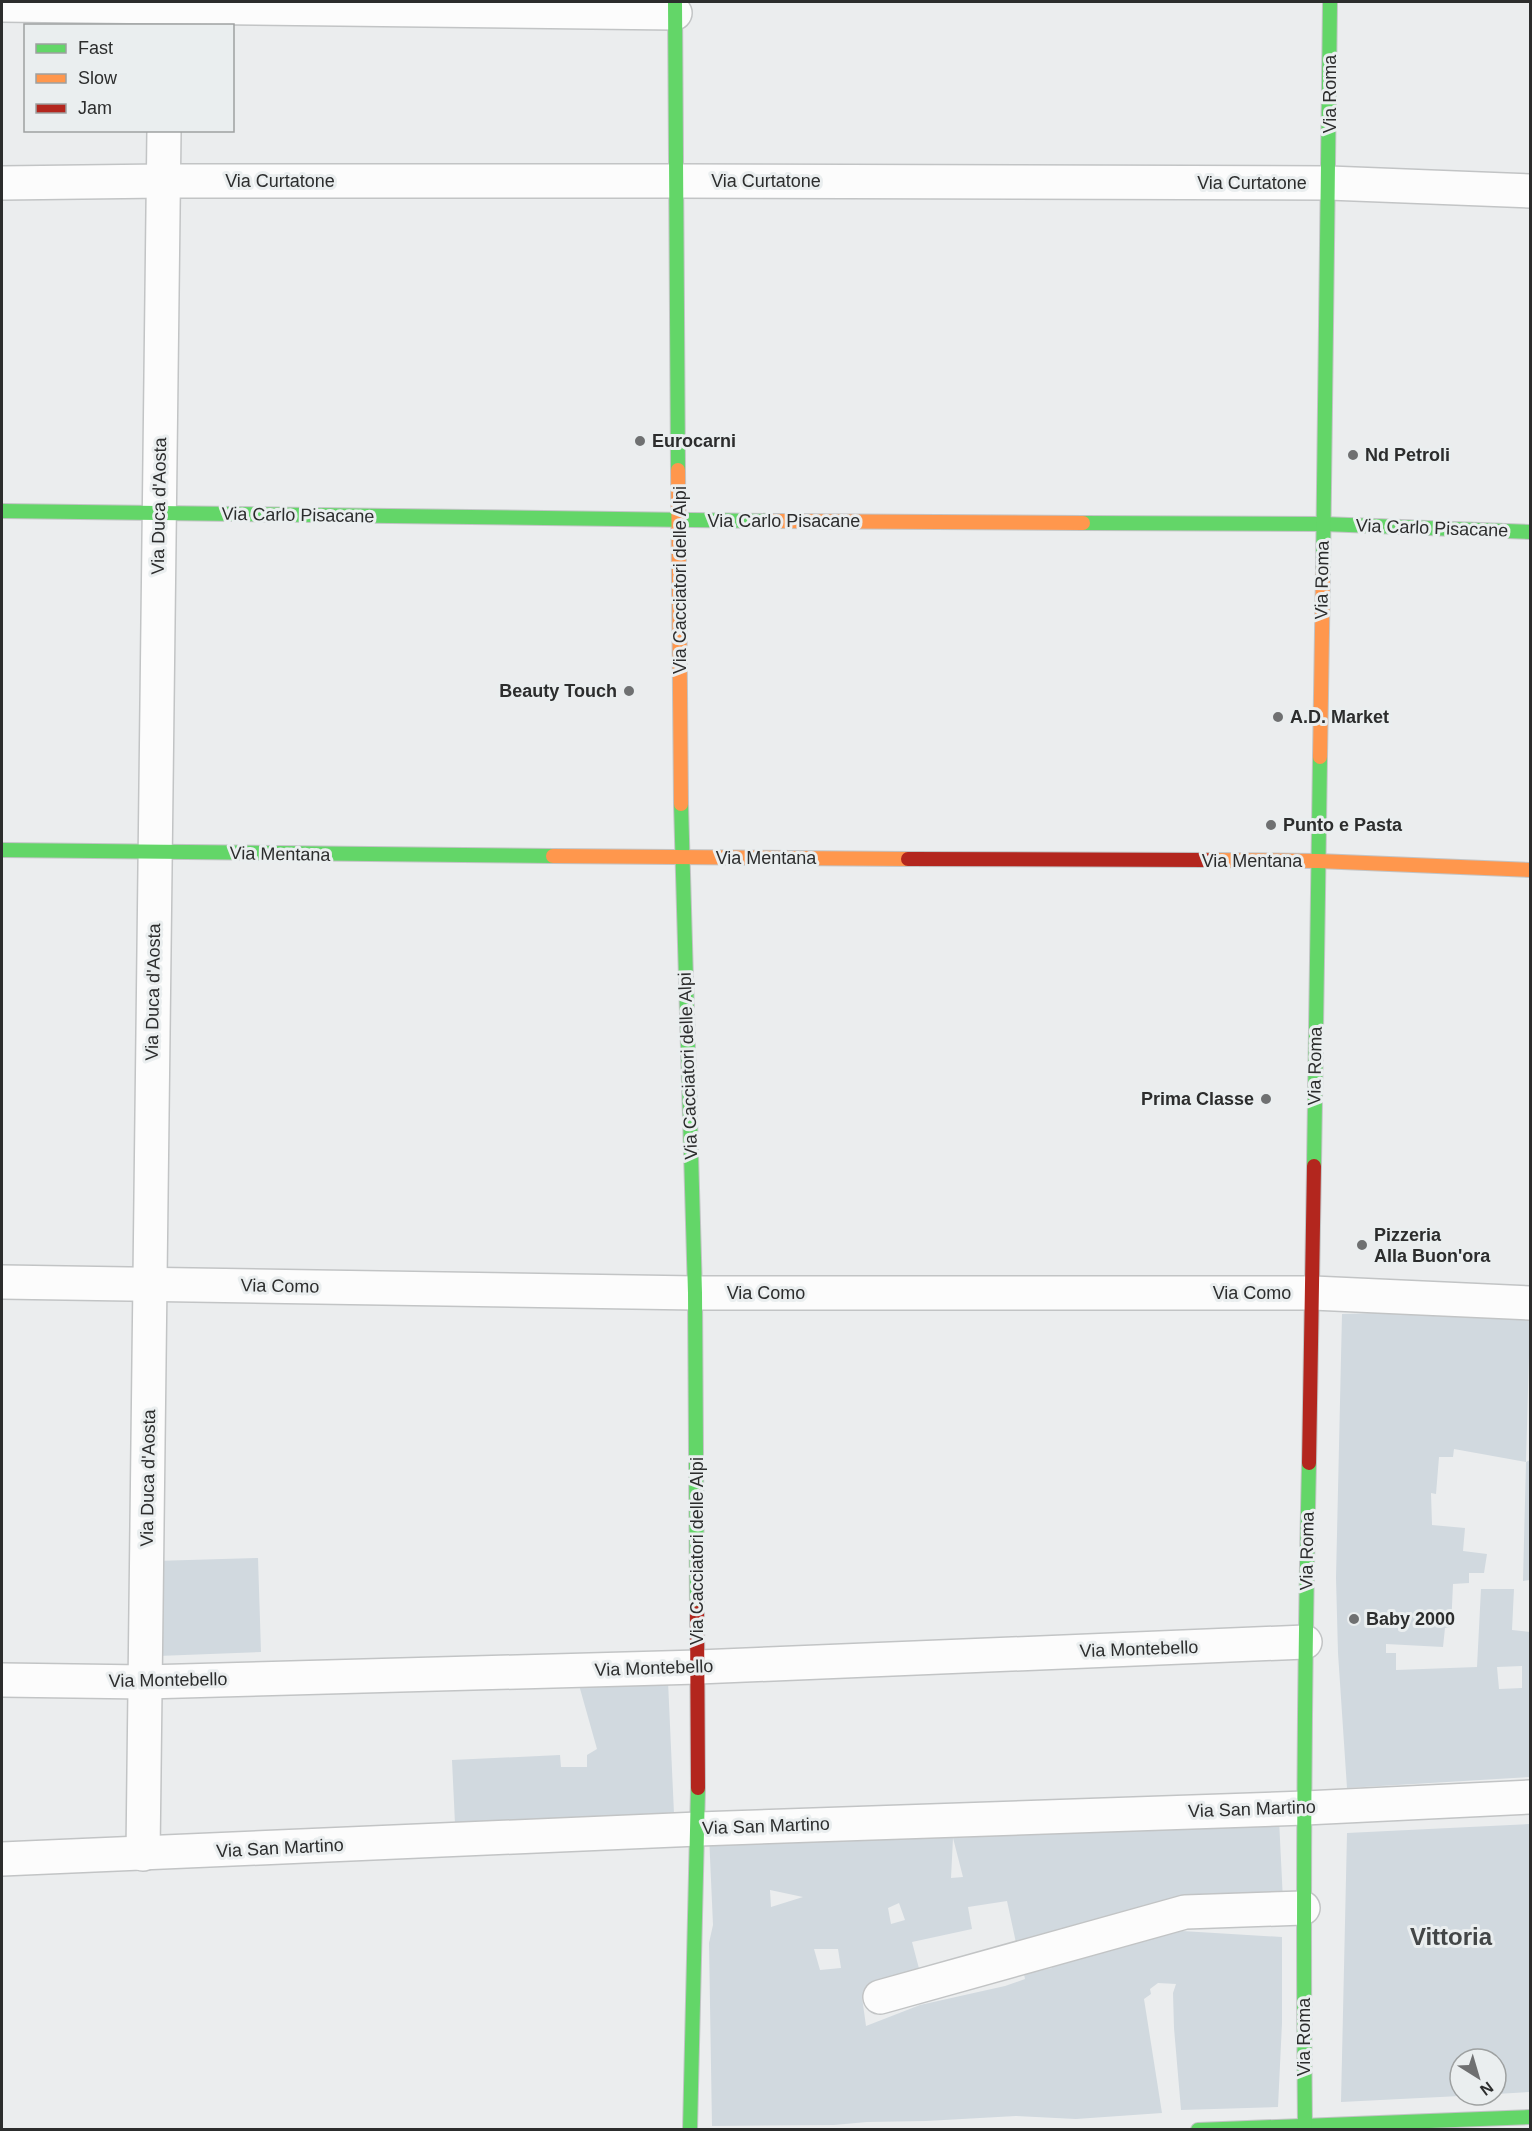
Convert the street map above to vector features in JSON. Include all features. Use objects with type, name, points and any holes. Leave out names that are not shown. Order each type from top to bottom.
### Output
[{"type":"street","name":"Via Roma","points":[[1305,2127],[1303,1908],[1305,1642],[1313,1293],[1330,2]]},
{"type":"street","points":[[2,5],[165,11],[675,7]]},
{"type":"street","name":"Via Cacciatori delle Alpi","points":[[675,7],[681,858],[695,1293],[698,1667],[698,1829],[690,2130]]},
{"type":"street","name":"Via Duca d'Aosta","points":[[143,1854],[164,132]]},
{"type":"street","name":"Via Curtatone","points":[[2,183],[678,181],[1329,183],[1530,191]]},
{"type":"street","name":"Via Carlo Pisacane","points":[[2,511],[680,521],[1323,524],[1530,532]]},
{"type":"street","name":"Via Mentana","points":[[2,850],[681,858],[1317,861],[1530,870]]},
{"type":"street","name":"Via Como","points":[[2,1282],[695,1293],[1313,1293],[1530,1303]]},
{"type":"street","name":"Via Montebello","points":[[2,1680],[145,1682],[698,1667],[1305,1642]]},
{"type":"street","name":"Via San Martino","points":[[2,1859],[698,1829],[1305,1808],[1530,1797]]},
{"type":"street","points":[[880,1997],[1185,1912],[1303,1908]]},
{"type":"street","points":[[1198,2130],[1530,2117]]},
{"type":"building","points":[[1444,1311],[1530,1319],[1526,1462],[1454,1449],[1453,1457],[1439,1457],[1436,1494],[1431,1493],[1432,1525],[1465,1528],[1463,1551],[1487,1554],[1484,1573],[1469,1573],[1469,1583],[1453,1584],[1451,1628],[1445,1628],[1443,1647],[1386,1644],[1386,1653],[1396,1653],[1396,1670],[1477,1667],[1481,1589],[1514,1589],[1512,1630],[1530,1632],[1530,1777],[1347,1788],[1338,1653],[1336,1578],[1342,1314]],"holes":[[[1522,1666],[1522,1688],[1499,1689],[1497,1667]]]},
{"type":"building","points":[[1530,1460],[1530,1580],[1523,1581],[1526,1462]]},
{"type":"building","points":[[258,1558],[261,1652],[158,1656],[155,1561]]},
{"type":"building","points":[[668,1681],[674,1814],[455,1824],[452,1760],[560,1755],[561,1767],[587,1767],[587,1755],[597,1749],[579,1685]]},
{"type":"building","points":[[1279,1819],[1283,1901],[1018,1952],[1007,1901],[968,1907],[972,1929],[912,1942],[922,1980],[862,1997],[866,2026],[920,2005],[1005,1986],[1025,1979],[1024,1974],[1052,1968],[1052,1964],[1182,1931],[1282,1937],[1282,2023],[1278,2107],[1181,2110],[1174,2028],[1173,1993],[1176,1984],[1158,1983],[1150,1989],[1151,1994],[1144,1999],[1162,2113],[1076,2119],[1016,2116],[834,2125],[712,2126],[709,1943],[713,1925],[709,1835],[953,1838]],"holes":[[[953,1838],[963,1877],[951,1878]],[[770,1890],[803,1897],[771,1907]],[[899,1903],[905,1920],[891,1924],[888,1908]],[[814,1949],[838,1949],[841,1968],[820,1970]]]},
{"type":"building","points":[[1530,1824],[1530,2092],[1508,2093],[1508,2047],[1448,2047],[1448,2097],[1341,2102],[1347,1833]]},
{"type":"traffic: fast","points":[[675,2],[678,470]]},
{"type":"traffic: fast","points":[[1323,569],[1330,2]]},
{"type":"traffic: fast","points":[[2,511],[773,521]]},
{"type":"traffic: fast","points":[[1083,523],[1323,524],[1530,532]]},
{"type":"traffic: fast","points":[[1314,1166],[1320,757]]},
{"type":"traffic: fast","points":[[681,804],[695,1293],[697,1613]]},
{"type":"traffic: fast","points":[[2,850],[553,856]]},
{"type":"traffic: fast","points":[[1305,2130],[1304,1797],[1309,1463]]},
{"type":"traffic: fast","points":[[690,2130],[698,1788]]},
{"type":"traffic: fast","points":[[1198,2130],[1530,2117]]},
{"type":"traffic: slow","points":[[678,470],[681,804]]},
{"type":"traffic: slow","points":[[773,521],[1083,523]]},
{"type":"traffic: slow","points":[[1320,757],[1323,569]]},
{"type":"traffic: slow","points":[[553,856],[908,859]]},
{"type":"traffic: slow","points":[[1206,860],[1318,861],[1530,870]]},
{"type":"traffic: jam","points":[[908,859],[1206,860]]},
{"type":"traffic: jam","points":[[1309,1463],[1314,1166]]},
{"type":"traffic: jam","points":[[697,1613],[698,1788]]},
{"type":"place","name":"Eurocarni","points":[[640,441]]},
{"type":"place","name":"Nd Petroli","points":[[1353,455]]},
{"type":"place","name":"Beauty Touch","points":[[629,691]]},
{"type":"place","name":"A.D. Market","points":[[1278,717]]},
{"type":"place","name":"Punto e Pasta","points":[[1271,825]]},
{"type":"place","name":"Prima Classe","points":[[1266,1099]]},
{"type":"place","name":"Pizzeria Alla Buon'ora","points":[[1362,1245]]},
{"type":"place","name":"Baby 2000","points":[[1354,1619]]},
{"type":"district","name":"Vittoria","points":[[1451,1937]]}]
